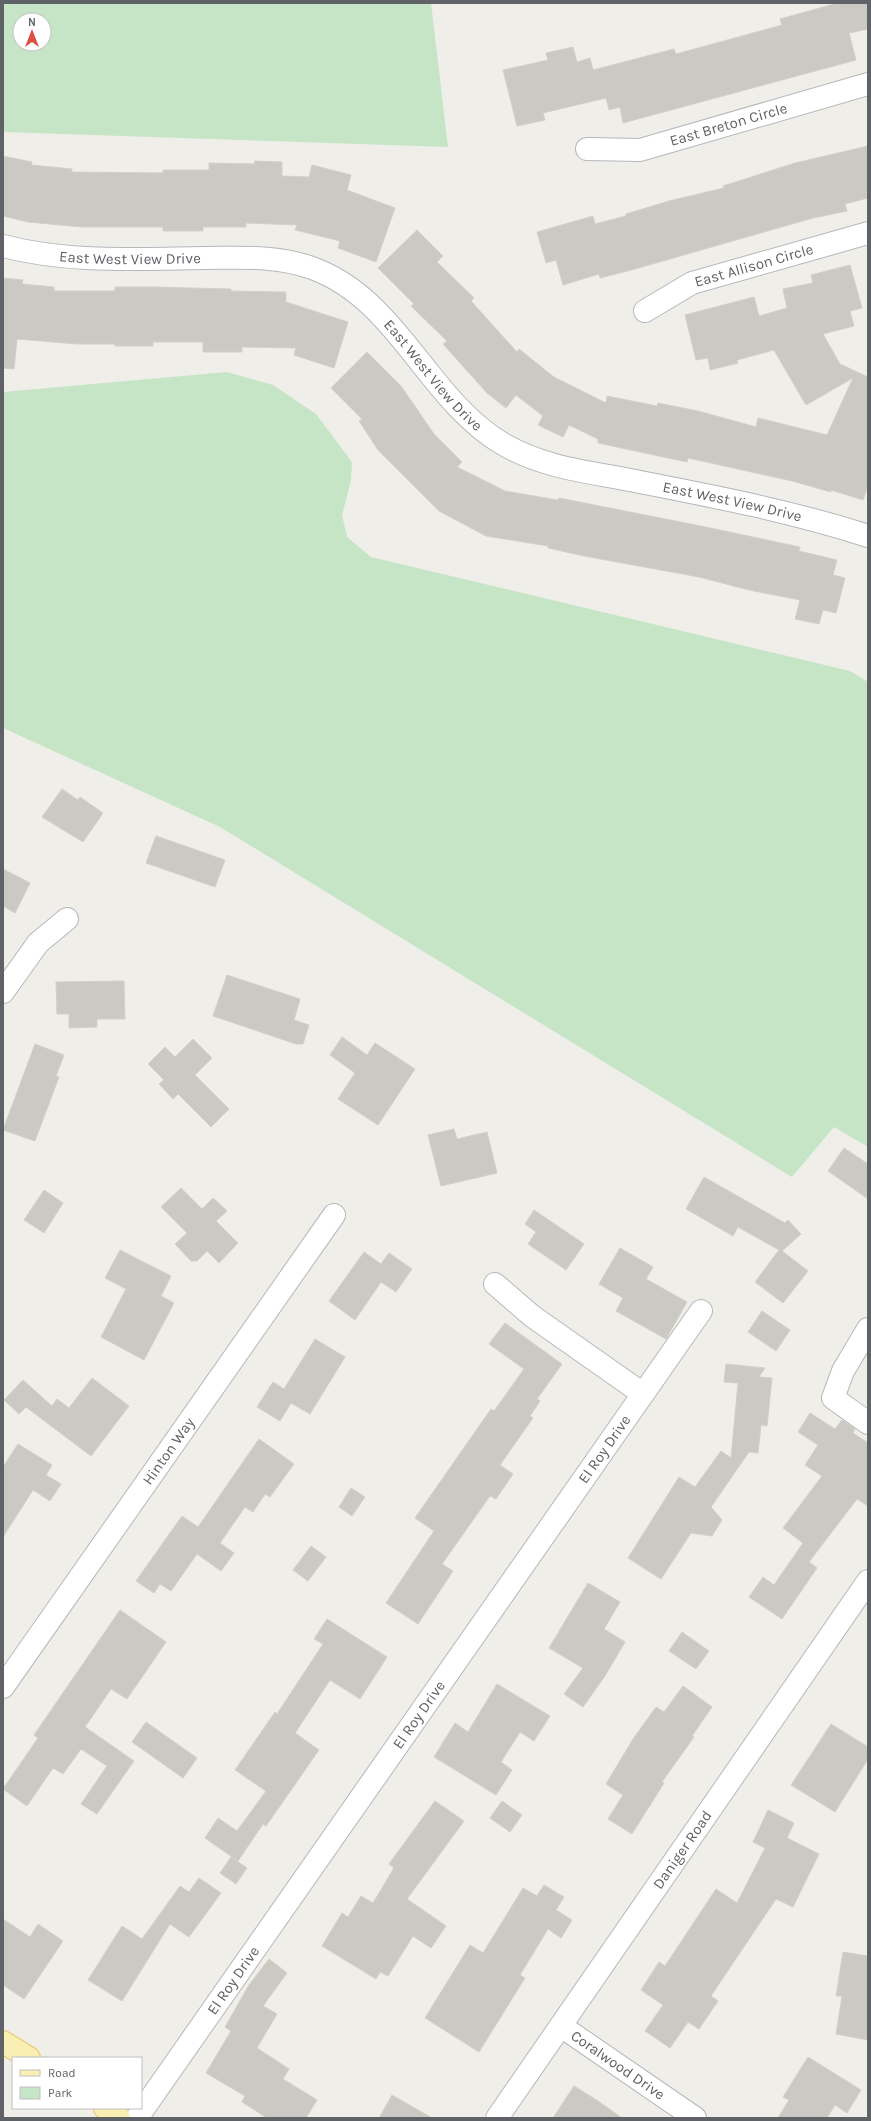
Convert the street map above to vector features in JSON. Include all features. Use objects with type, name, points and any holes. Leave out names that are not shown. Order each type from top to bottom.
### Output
[{"type":"main road","points":[[3,2042],[27,2057]]},
{"type":"main road","points":[[106,2109],[119,2118]]},
{"type":"street","name":"East Breton Circle","points":[[586,149],[640,150],[868,84]]},
{"type":"street","name":"East Allison Circle","points":[[645,310],[692,284],[868,233]]},
{"type":"street","name":"East West View Drive","points":[[3,246],[28,252],[84,259],[260,258],[280,259],[313,268],[350,287],[382,315],[458,406],[479,428],[503,444],[527,456],[560,468],[641,482],[817,520],[868,536]]},
{"type":"street","points":[[3,992],[38,943],[67,919]]},
{"type":"street","name":"Hinton Way","points":[[3,1687],[334,1215]]},
{"type":"street","points":[[495,1284],[532,1316],[643,1394]]},
{"type":"street","name":"El Roy Drive","points":[[137,2118],[701,1311]]},
{"type":"street","points":[[868,1329],[843,1371],[833,1398],[868,1424]]},
{"type":"street","name":"Daniger Road","points":[[497,2118],[868,1581]]},
{"type":"street","name":"Coralwood Drive","points":[[561,2026],[695,2118]]},
{"type":"green space","points":[[3,3],[431,3],[448,147],[3,132]]},
{"type":"green space","points":[[227,372],[273,385],[316,414],[352,462],[351,481],[342,515],[347,537],[371,557],[850,671],[868,682],[868,1147],[834,1127],[792,1177],[220,827],[3,728],[3,392]]},
{"type":"building","points":[[838,3],[868,3],[868,29],[849,33],[856,60],[623,123],[620,107],[609,110],[606,98],[543,113],[545,120],[517,126],[503,70],[548,60],[546,53],[573,47],[577,62],[590,58],[593,70],[674,49],[676,54],[782,25],[780,19]]},
{"type":"building","points":[[868,146],[868,198],[845,204],[847,211],[813,218],[635,269],[600,278],[599,274],[563,285],[556,260],[546,263],[537,232],[593,216],[595,224],[626,216],[626,214],[669,201],[724,188],[723,186],[795,163]]},
{"type":"building","points":[[3,156],[32,162],[31,165],[72,169],[72,172],[163,173],[163,170],[209,170],[209,163],[254,164],[255,161],[282,162],[282,176],[309,177],[312,165],[351,175],[347,190],[395,208],[376,262],[338,248],[340,241],[295,230],[297,225],[246,223],[246,227],[203,227],[203,231],[163,231],[163,227],[82,227],[28,222],[3,216]]},
{"type":"building","points":[[417,230],[443,256],[437,262],[474,298],[471,301],[517,352],[519,349],[554,377],[606,403],[607,396],[657,406],[658,403],[698,411],[756,427],[758,418],[827,435],[853,378],[806,405],[774,350],[737,360],[738,363],[710,370],[708,358],[696,360],[685,315],[754,297],[759,316],[787,308],[783,289],[813,283],[811,275],[850,265],[862,308],[850,311],[854,326],[823,334],[840,364],[868,377],[868,486],[863,500],[831,490],[831,492],[792,481],[688,458],[687,462],[598,443],[598,439],[569,425],[563,437],[538,425],[543,416],[516,395],[506,408],[487,393],[443,344],[447,341],[411,306],[414,304],[378,268]]},
{"type":"building","points":[[3,278],[23,280],[22,284],[54,287],[54,291],[115,291],[115,287],[153,287],[286,292],[286,302],[348,322],[334,368],[294,355],[296,348],[242,347],[242,352],[203,352],[203,342],[153,342],[153,346],[115,346],[115,344],[77,344],[17,339],[14,369],[3,368]]},
{"type":"building","points":[[367,352],[401,386],[434,434],[462,462],[457,467],[505,491],[558,500],[559,498],[701,526],[800,547],[799,551],[837,560],[833,575],[845,578],[836,613],[823,610],[819,624],[795,619],[800,600],[749,590],[699,577],[584,556],[548,548],[548,546],[486,536],[439,511],[378,450],[359,421],[362,419],[331,388]]},
{"type":"building","points":[[62,789],[78,800],[80,797],[103,813],[83,842],[42,817]]},
{"type":"building","points":[[156,836],[225,860],[215,887],[146,863]]},
{"type":"building","points":[[3,869],[30,883],[15,913],[3,906]]},
{"type":"building","points":[[227,975],[300,999],[294,1020],[309,1025],[303,1044],[296,1044],[213,1016]]},
{"type":"building","points":[[124,981],[125,1019],[97,1019],[97,1027],[69,1028],[69,1014],[57,1014],[56,982]]},
{"type":"building","points":[[342,1037],[367,1055],[375,1043],[415,1069],[378,1125],[338,1099],[355,1073],[330,1055]]},
{"type":"building","points":[[193,1039],[212,1058],[195,1075],[229,1109],[211,1127],[178,1094],[173,1099],[159,1084],[164,1080],[148,1064],[165,1047],[175,1057]]},
{"type":"building","points":[[35,1044],[64,1055],[56,1076],[59,1077],[35,1141],[3,1130]]},
{"type":"building","points":[[454,1129],[457,1139],[487,1132],[497,1173],[441,1186],[428,1135]]},
{"type":"building","points":[[844,1148],[868,1164],[868,1199],[828,1171]]},
{"type":"building","points":[[704,1177],[785,1223],[788,1220],[801,1234],[782,1251],[808,1271],[783,1303],[755,1282],[779,1250],[738,1227],[733,1236],[686,1209]]},
{"type":"building","points":[[181,1188],[202,1209],[213,1198],[227,1211],[216,1221],[238,1243],[219,1263],[207,1251],[197,1261],[191,1261],[175,1244],[187,1233],[161,1207]]},
{"type":"building","points":[[44,1190],[63,1203],[44,1233],[24,1220]]},
{"type":"building","points":[[534,1210],[584,1244],[566,1270],[528,1244],[536,1232],[525,1224]]},
{"type":"building","points":[[620,1248],[653,1267],[646,1279],[687,1302],[666,1339],[616,1311],[623,1298],[599,1284]]},
{"type":"building","points":[[120,1250],[171,1276],[161,1296],[174,1303],[144,1360],[101,1337],[126,1289],[105,1278]]},
{"type":"building","points":[[364,1252],[381,1264],[389,1253],[412,1269],[396,1292],[381,1282],[355,1320],[329,1301]]},
{"type":"building","points":[[762,1311],[790,1330],[776,1351],[748,1332]]},
{"type":"building","points":[[505,1323],[562,1364],[537,1399],[540,1401],[530,1416],[533,1418],[500,1465],[513,1474],[496,1499],[490,1496],[442,1564],[453,1571],[418,1624],[386,1603],[434,1531],[415,1518],[491,1409],[494,1411],[524,1369],[489,1344]]},
{"type":"building","points":[[315,1339],[345,1357],[310,1414],[291,1403],[280,1421],[257,1407],[273,1382],[284,1389]]},
{"type":"building","points":[[726,1364],[765,1368],[759,1377],[772,1378],[767,1426],[761,1425],[758,1453],[749,1452],[711,1507],[722,1520],[712,1536],[691,1533],[661,1579],[628,1558],[679,1477],[695,1487],[721,1451],[731,1458],[738,1383],[724,1382]]},
{"type":"building","points":[[92,1378],[129,1406],[91,1456],[26,1407],[19,1414],[4,1400],[23,1380],[52,1406],[57,1399],[69,1408]]},
{"type":"building","points":[[810,1413],[835,1429],[842,1420],[855,1429],[853,1433],[868,1443],[868,1506],[857,1499],[809,1562],[817,1568],[782,1619],[749,1597],[763,1577],[774,1585],[803,1543],[783,1528],[822,1476],[805,1465],[818,1445],[798,1432]]},
{"type":"building","points":[[259,1439],[294,1464],[270,1497],[265,1494],[253,1512],[245,1507],[220,1543],[234,1553],[221,1571],[197,1554],[171,1591],[160,1584],[154,1593],[136,1581],[182,1516],[198,1527]]},
{"type":"building","points":[[18,1444],[52,1465],[46,1475],[61,1484],[50,1501],[33,1490],[3,1537],[3,1467]]},
{"type":"building","points":[[351,1488],[365,1497],[352,1516],[339,1507]]},
{"type":"building","points":[[311,1546],[326,1557],[308,1581],[293,1570]]},
{"type":"building","points":[[588,1583],[620,1602],[604,1629],[625,1642],[605,1676],[583,1707],[564,1694],[583,1668],[549,1648]]},
{"type":"building","points":[[120,1610],[166,1642],[127,1699],[111,1689],[85,1727],[134,1761],[97,1814],[81,1804],[107,1766],[81,1749],[63,1774],[53,1768],[27,1806],[3,1789],[38,1738],[34,1735]]},
{"type":"building","points":[[327,1619],[387,1657],[360,1699],[330,1680],[295,1733],[319,1750],[266,1826],[263,1824],[238,1861],[205,1838],[218,1818],[237,1831],[266,1791],[235,1770],[275,1712],[277,1714],[323,1644],[314,1639]]},
{"type":"building","points":[[682,1632],[709,1651],[696,1669],[669,1651]]},
{"type":"building","points":[[497,1684],[550,1716],[534,1741],[520,1732],[501,1762],[512,1770],[496,1795],[434,1757],[455,1723],[468,1732]]},
{"type":"building","points":[[683,1686],[712,1707],[692,1736],[694,1737],[662,1782],[664,1783],[632,1834],[608,1819],[623,1795],[606,1784],[633,1739],[656,1707],[664,1712]]},
{"type":"building","points":[[146,1722],[197,1758],[183,1778],[132,1742]]},
{"type":"building","points":[[831,1724],[868,1747],[868,1759],[835,1812],[791,1785]]},
{"type":"building","points":[[435,1801],[464,1821],[407,1899],[446,1926],[431,1948],[413,1936],[388,1976],[380,1972],[376,1979],[322,1946],[342,1913],[348,1917],[361,1896],[373,1903],[394,1868],[389,1864]]},
{"type":"building","points":[[502,1801],[522,1815],[510,1832],[490,1818]]},
{"type":"building","points":[[768,1810],[794,1823],[787,1838],[819,1854],[793,1907],[776,1899],[711,1996],[718,2001],[699,2029],[688,2022],[670,2048],[645,2031],[663,2005],[641,1990],[659,1962],[665,1966],[716,1889],[737,1903],[765,1848],[753,1842]]},
{"type":"building","points":[[231,1857],[247,1868],[236,1884],[220,1873]]},
{"type":"building","points":[[199,1878],[221,1893],[189,1937],[170,1924],[122,2001],[88,1980],[122,1926],[142,1939],[180,1886],[189,1892]]},
{"type":"building","points":[[544,1885],[564,1897],[556,1910],[572,1920],[561,1938],[548,1929],[520,1975],[525,1978],[479,2052],[425,2018],[470,1945],[483,1953],[523,1888],[537,1896]]},
{"type":"building","points":[[3,1919],[30,1937],[38,1924],[63,1941],[24,1999],[3,1985]]},
{"type":"building","points":[[843,1952],[868,1956],[868,2040],[836,2034],[842,1996],[836,1996]]},
{"type":"building","points":[[269,1959],[287,1973],[263,2006],[277,2014],[257,2048],[289,2069],[283,2079],[317,2100],[306,2118],[267,2118],[242,2102],[245,2096],[206,2073],[231,2031],[225,2027],[249,1985]]},
{"type":"building","points":[[808,2057],[861,2090],[847,2113],[835,2105],[827,2118],[778,2118],[789,2100],[783,2097]]},
{"type":"building","points":[[574,2086],[598,2101],[622,2118],[553,2118]]},
{"type":"building","points":[[392,2095],[432,2118],[379,2118]]}]
